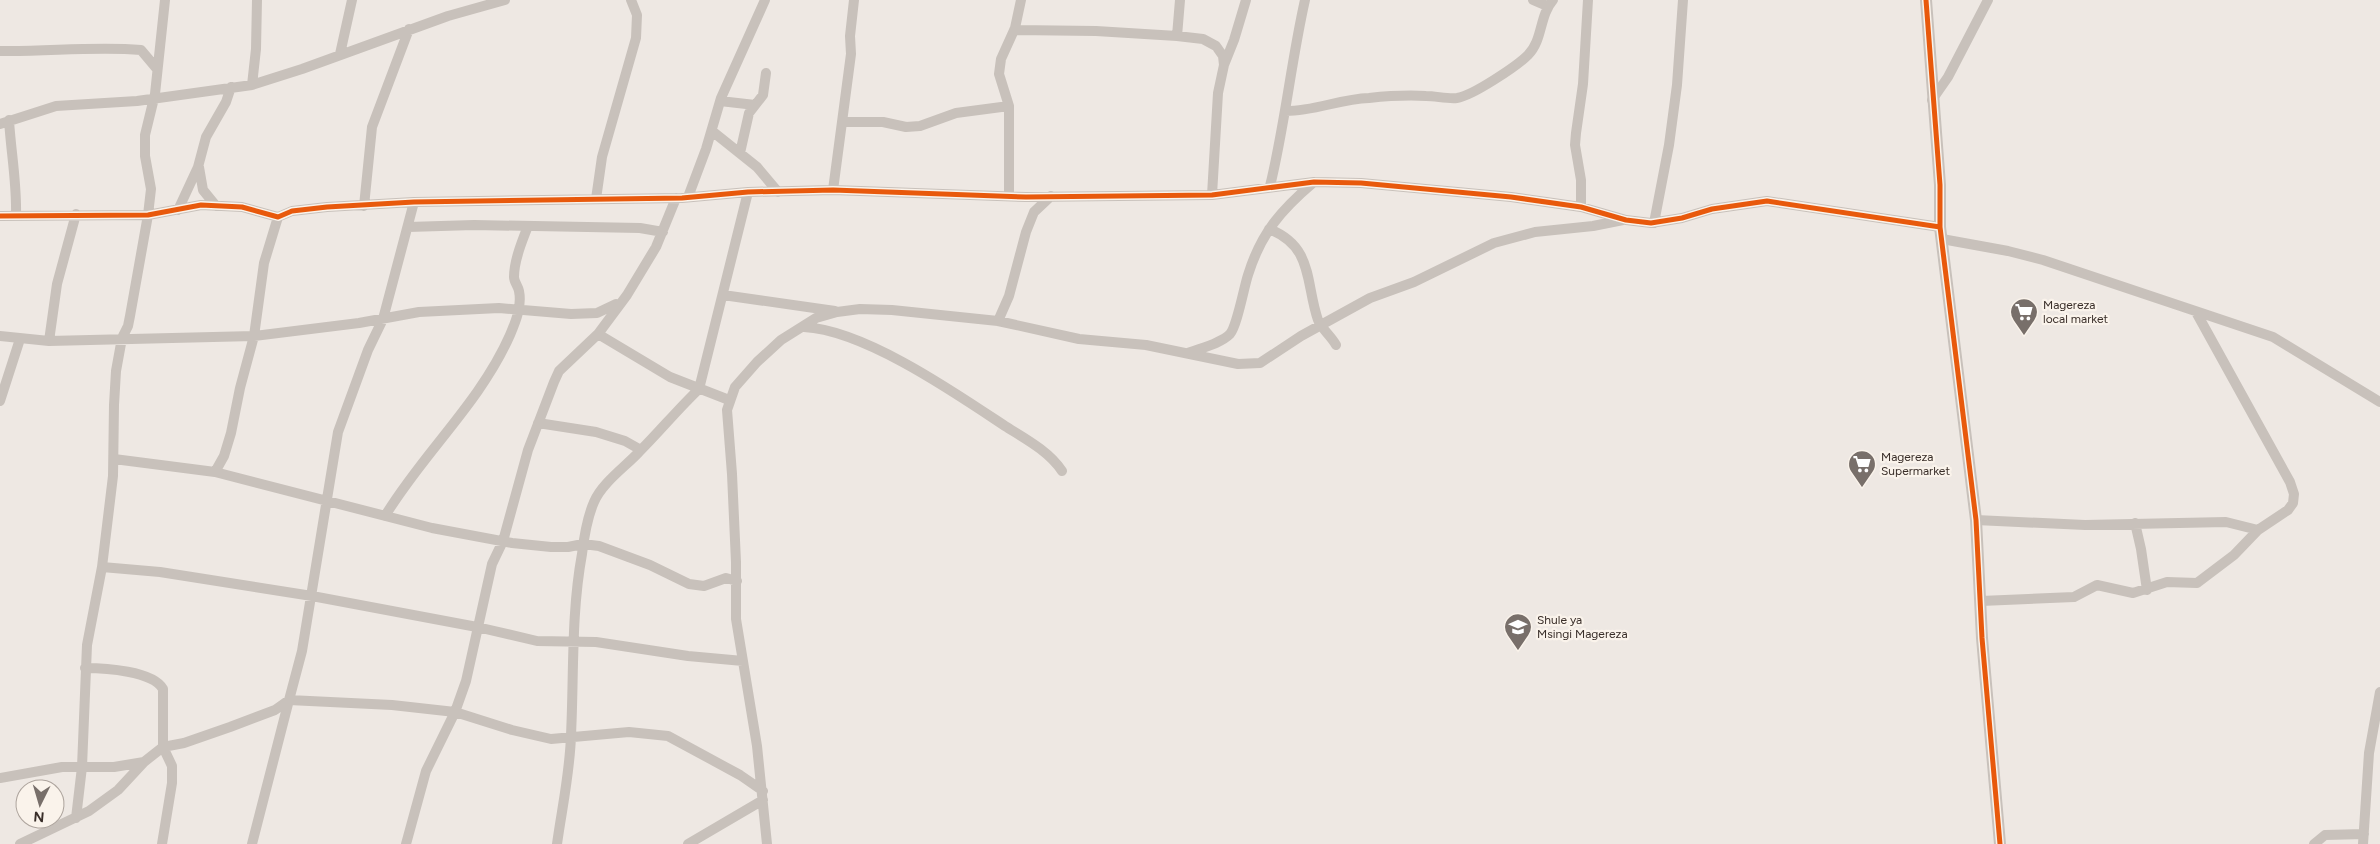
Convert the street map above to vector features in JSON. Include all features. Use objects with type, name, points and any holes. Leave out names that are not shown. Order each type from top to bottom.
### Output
[{"type":"street","points":[[76,818],[82,767],[87,645],[102,567],[114,459],[114,392],[122,338],[128,326],[148,215],[151,189],[144,145],[154,99],[165,0]]},
{"type":"street","points":[[252,85],[256,49],[257,0]]},
{"type":"street","points":[[340,54],[352,0]]},
{"type":"street","points":[[16,216],[16,177],[5,122],[56,106],[154,99],[252,85],[480,4],[505,0]]},
{"type":"street","points":[[596,199],[602,157],[636,38],[637,15],[631,0]]},
{"type":"street","points":[[688,197],[712,131],[720,101],[765,0]]},
{"type":"street","points":[[833,190],[851,54],[850,36],[854,0]]},
{"type":"street","points":[[1008,196],[1009,106],[999,74],[1001,59],[1014,30],[1021,0]]},
{"type":"street","points":[[1177,36],[1180,0]]},
{"type":"street","points":[[1212,195],[1218,93],[1224,65],[1246,0]]},
{"type":"street","points":[[1270,186],[1286,111],[1297,37],[1305,0]]},
{"type":"street","points":[[1286,111],[1304,111],[1336,101],[1367,98],[1427,96],[1457,98],[1468,94],[1512,67],[1536,47],[1550,3],[1533,0]]},
{"type":"street","points":[[1581,207],[1581,180],[1575,145],[1584,74],[1588,0]]},
{"type":"street","points":[[1654,223],[1669,145],[1676,85],[1682,0]]},
{"type":"street","points":[[1926,0],[1932,100],[1940,185],[1941,233],[1976,520],[2000,844]]},
{"type":"street","points":[[1932,100],[1948,78],[1988,0]]},
{"type":"street","points":[[364,206],[372,127],[409,29]]},
{"type":"street","points":[[1014,30],[1096,31],[1177,36],[1203,40],[1216,46],[1223,56],[1224,65]]},
{"type":"street","points":[[0,51],[38,52],[102,48],[141,50],[157,69]]},
{"type":"street","points":[[740,154],[748,113],[763,94],[766,73]]},
{"type":"street","points":[[178,210],[198,167],[206,137],[226,102],[231,87]]},
{"type":"street","points":[[720,101],[755,105]]},
{"type":"street","points":[[842,122],[883,122],[906,127],[920,126],[956,113],[1009,106]]},
{"type":"street","points":[[712,131],[757,167],[778,192]]},
{"type":"street","points":[[198,167],[203,190],[216,206]]},
{"type":"street","points":[[1187,354],[1220,341],[1233,329],[1249,272],[1269,229],[1276,218],[1292,201],[1314,182]]},
{"type":"street","points":[[0,216],[148,215],[201,205],[242,208],[278,217],[292,211],[414,202],[676,198],[748,192],[833,190],[1008,196],[1212,195],[1270,186],[1314,182],[1361,183],[1438,189],[1581,207],[1626,220],[1654,223],[1712,209],[1766,201],[1941,233],[2043,260],[2273,337],[2380,402]]},
{"type":"street","points":[[557,844],[567,781],[571,737],[576,592],[588,519],[598,495],[682,404],[699,389],[748,192]]},
{"type":"street","points":[[998,321],[1009,296],[1020,250],[1034,212],[1051,196]]},
{"type":"street","points":[[406,844],[426,771],[455,712],[466,681],[492,564],[503,541],[538,423],[559,371],[598,334],[627,294],[656,247],[676,198]]},
{"type":"street","points":[[252,844],[302,651],[334,449],[344,411],[383,318],[414,202]]},
{"type":"street","points":[[49,341],[57,284],[76,214]]},
{"type":"street","points":[[215,472],[227,447],[254,336],[264,263],[278,217]]},
{"type":"street","points":[[768,844],[763,795],[736,619],[737,581],[727,416],[729,400],[735,387],[757,362],[781,340],[816,318],[837,312],[860,309],[892,310],[998,321],[1080,339],[1146,345],[1238,364],[1255,364],[1270,358],[1321,325],[1370,298],[1414,282],[1494,243],[1535,232],[1593,226],[1626,220]]},
{"type":"street","points":[[408,227],[474,225],[640,228],[663,232]]},
{"type":"street","points":[[385,516],[404,486],[481,386],[509,336],[519,309],[519,290],[514,279],[522,242],[528,226]]},
{"type":"street","points":[[1269,229],[1280,234],[1294,246],[1305,264],[1321,325],[1336,345]]},
{"type":"street","points":[[0,336],[49,341],[254,336],[419,312],[519,309],[571,314],[597,314],[612,308],[627,294]]},
{"type":"street","points":[[723,295],[837,312]]},
{"type":"street","points":[[1981,601],[2074,597],[2097,585],[2133,593],[2176,581],[2197,583],[2234,555],[2258,530],[2288,510],[2293,503],[2294,494],[2290,482],[2196,312]]},
{"type":"street","points":[[804,327],[820,328],[902,361],[1018,434],[1052,459],[1062,471]]},
{"type":"street","points":[[598,334],[670,376],[729,400]]},
{"type":"street","points":[[0,401],[20,339]]},
{"type":"street","points":[[538,423],[596,432],[625,441],[641,450]]},
{"type":"street","points":[[114,459],[215,472],[432,528],[503,541],[552,547],[568,547],[583,544],[608,549],[650,565],[689,584],[704,586],[726,578],[737,581]]},
{"type":"street","points":[[1976,520],[2085,525],[2226,522],[2258,530]]},
{"type":"street","points":[[2135,523],[2147,590]]},
{"type":"street","points":[[102,567],[160,572],[312,596],[477,627],[527,639],[573,643],[596,642],[688,656],[743,661]]},
{"type":"street","points":[[85,668],[130,673],[159,683],[162,690],[163,747],[172,766],[172,783],[162,844]]},
{"type":"street","points":[[2314,844],[2325,835],[2364,839],[2369,753],[2380,692]]},
{"type":"street","points":[[20,844],[76,818],[118,790],[144,762],[163,747],[184,743],[276,710],[289,700],[392,705],[455,712],[551,739],[629,732],[668,736],[740,775],[763,795]]},
{"type":"street","points":[[0,778],[62,767],[114,767],[144,762]]},
{"type":"street","points":[[688,844],[763,795]]},
{"type":"cycle path","points":[[1926,0],[1940,185],[1940,227],[1976,520],[1982,638],[2000,844]]},
{"type":"cycle path","points":[[0,216],[148,215],[201,205],[242,207],[278,217],[292,211],[327,207],[414,202],[682,198],[748,192],[833,190],[1026,197],[1212,195],[1314,182],[1361,183],[1511,197],[1581,207],[1626,220],[1651,223],[1682,218],[1712,209],[1767,201],[1940,227]]},
{"type":"place","name":"Magereza local market","points":[[2024,336]]},
{"type":"place","name":"Magereza Supermarket","points":[[1862,488]]},
{"type":"place","name":"Shule ya Msingi Magereza","points":[[1518,651]]}]
